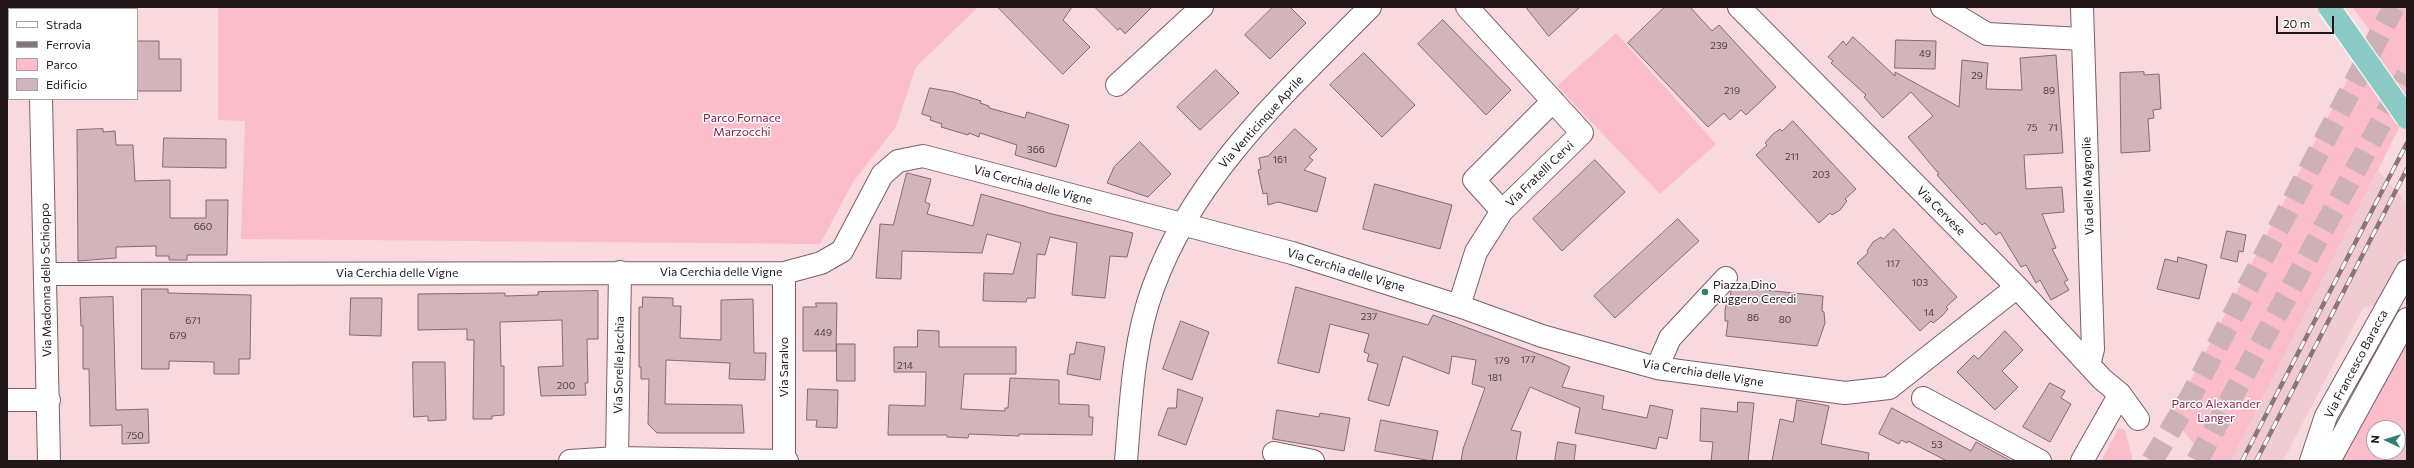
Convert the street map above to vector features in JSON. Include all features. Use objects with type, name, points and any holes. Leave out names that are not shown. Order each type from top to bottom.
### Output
[{"type":"main road","points":[[2329,7],[2407,118]]},
{"type":"street","points":[[1117,85],[1202,7]]},
{"type":"street","name":"Via Venticinque Aprile","points":[[1126,461],[1138,347],[1152,288],[1180,225],[1223,162],[1316,61],[1370,7]]},
{"type":"street","name":"Via Fratelli Cervi","points":[[1459,306],[1476,252],[1502,211],[1582,133],[1466,7]]},
{"type":"street","name":"Via Cervese","points":[[1739,7],[2017,287],[2089,365],[2120,394],[2138,419]]},
{"type":"street","points":[[1942,7],[1987,34],[2083,39]]},
{"type":"street","name":"Via delle Magnolie","points":[[2082,7],[2093,349],[2089,365]]},
{"type":"street","name":"Via Madonna dello Schioppo","points":[[41,100],[49,400],[49,461]]},
{"type":"street","name":"Via Fratelli Cervi","points":[[1502,211],[1474,180],[1553,101]]},
{"type":"street","name":"Via Cerchia delle Vigne","points":[[46,274],[620,272],[784,273],[821,263],[842,251],[882,175],[898,161],[923,156],[1180,225],[1292,253],[1459,306],[1542,336],[1657,368],[1845,393],[1889,388],[2017,287]]},
{"type":"street","name":"Via Francesco Baracca","points":[[2311,461],[2326,416],[2407,271]]},
{"type":"street","name":"Via Sorelle Jacchia","points":[[617,458],[620,272]]},
{"type":"street","name":"Via Saralvo","points":[[784,273],[786,461]]},
{"type":"street","points":[[1657,368],[1670,338],[1726,278]]},
{"type":"street","name":"Via Francesco Baracca","points":[[2329,461],[2407,319]]},
{"type":"street","points":[[2082,461],[2120,394]]},
{"type":"street","points":[[1923,398],[2040,461]]},
{"type":"street","points":[[7,400],[49,400]]},
{"type":"street","points":[[1274,453],[1313,461]]},
{"type":"street","points":[[570,460],[617,458],[786,461]]},
{"type":"shaded area","points":[[2378,170],[2407,204],[2407,249],[2376,305],[2363,308],[2283,461],[2231,461]]},
{"type":"green space","name":"Parco Fornace Marzocchi","points":[[218,7],[974,7],[976,9],[916,67],[896,127],[853,182],[820,244],[241,239],[245,121],[218,120]]},
{"type":"green space","name":"Parco Alexander Langer","points":[[2352,7],[2407,7],[2407,112],[2231,461],[2212,461],[2192,442],[2172,416],[2372,33]]},
{"type":"green space","points":[[1616,33],[1716,144],[1660,194],[1557,86]]},
{"type":"green space","points":[[2407,341],[2407,461],[2341,461]]},
{"type":"green space","points":[[2119,428],[2125,430],[2133,461],[2101,461]]},
{"type":"building","points":[[998,7],[1072,7],[1063,20],[1090,47],[1063,74]]},
{"type":"building","points":[[1095,7],[1152,7],[1125,34],[1120,28],[1118,30]]},
{"type":"building","points":[[1273,7],[1290,7],[1306,23],[1270,59],[1245,35]]},
{"type":"building","points":[[1526,7],[1580,7],[1549,36]]},
{"type":"building","points":[[1665,7],[1690,7],[1712,31],[1719,25],[1776,87],[1746,115],[1741,110],[1730,120],[1724,113],[1708,127],[1628,43]]},
{"type":"building","points":[[1443,20],[1511,90],[1486,115],[1418,44]]},
{"type":"building","points":[[1853,37],[1895,76],[1895,72],[1959,107],[1962,60],[1988,63],[1986,89],[2022,90],[2020,58],[2056,55],[2063,153],[2024,155],[2026,189],[2062,187],[2064,212],[2042,214],[2056,248],[2052,249],[2068,280],[2064,282],[2069,290],[2051,300],[2040,280],[2036,283],[2026,265],[2021,267],[2000,232],[1996,235],[1985,223],[1982,225],[1937,175],[1939,174],[1908,137],[1933,116],[1911,92],[1883,118],[1864,97],[1866,95],[1831,63],[1833,61],[1828,57],[1843,41],[1846,45]]},
{"type":"building","points":[[1896,40],[1936,41],[1935,69],[1895,68]]},
{"type":"building","points":[[138,41],[159,41],[159,59],[181,59],[181,91],[138,91]]},
{"type":"building","points":[[1364,53],[1415,105],[1382,137],[1330,85]]},
{"type":"building","points":[[1216,70],[1239,93],[1200,130],[1177,107]]},
{"type":"building","points":[[2144,72],[2144,75],[2159,74],[2161,109],[2153,110],[2154,118],[2148,119],[2150,151],[2121,153],[2120,73]]},
{"type":"building","points":[[930,88],[953,92],[981,101],[980,103],[989,106],[989,108],[1025,118],[1027,112],[1069,125],[1056,167],[1015,155],[1017,145],[980,133],[979,137],[969,133],[968,135],[941,127],[942,124],[930,120],[931,117],[922,114]]},
{"type":"building","points":[[1793,121],[1856,189],[1845,199],[1847,201],[1840,210],[1832,215],[1830,213],[1819,223],[1756,155],[1767,145],[1765,143],[1773,134],[1780,129],[1782,131]]},
{"type":"building","points":[[103,129],[103,132],[115,131],[116,145],[133,145],[135,181],[170,180],[170,218],[206,218],[206,200],[228,200],[227,255],[187,255],[187,260],[169,260],[169,256],[156,256],[156,246],[116,247],[116,258],[78,261],[77,130]]},
{"type":"building","points":[[1295,129],[1317,149],[1309,157],[1313,160],[1304,170],[1326,178],[1317,212],[1278,202],[1268,205],[1267,193],[1263,194],[1258,170],[1261,169],[1259,158],[1268,156]]},
{"type":"building","points":[[164,138],[226,139],[226,168],[163,167]]},
{"type":"building","points":[[1140,142],[1171,174],[1148,197],[1107,183],[1114,167]]},
{"type":"building","points":[[1595,160],[1625,192],[1562,251],[1533,219]]},
{"type":"building","points":[[907,173],[931,179],[925,202],[930,204],[927,214],[973,226],[981,194],[1052,214],[1133,233],[1127,257],[1110,256],[1105,298],[1072,295],[1077,243],[1050,237],[1045,255],[1037,254],[1035,298],[1027,298],[1026,302],[983,301],[984,273],[1013,274],[1021,243],[987,234],[982,253],[902,251],[901,279],[876,278],[880,224],[893,225]]},
{"type":"building","points":[[1375,184],[1452,205],[1440,249],[1363,229]]},
{"type":"building","points":[[1678,219],[1699,241],[1615,318],[1594,296]]},
{"type":"building","points":[[1894,229],[1957,297],[1946,307],[1948,309],[1942,316],[1933,323],[1931,321],[1920,331],[1857,263],[1868,253],[1867,251],[1873,242],[1881,237],[1883,239]]},
{"type":"building","points":[[2227,231],[2246,235],[2243,252],[2239,251],[2237,262],[2221,258]]},
{"type":"building","points":[[2178,257],[2207,265],[2199,299],[2157,289],[2165,259],[2177,262]]},
{"type":"building","points":[[1296,287],[1428,325],[1433,315],[1552,359],[1570,367],[1562,387],[1604,396],[1602,409],[1647,418],[1650,405],[1673,410],[1667,439],[1659,437],[1656,449],[1575,433],[1580,408],[1530,387],[1511,430],[1521,432],[1516,461],[1461,461],[1463,449],[1485,388],[1472,384],[1476,360],[1452,356],[1449,374],[1403,356],[1389,406],[1368,400],[1378,364],[1367,361],[1369,354],[1364,352],[1369,334],[1330,324],[1319,373],[1278,363]]},
{"type":"building","points":[[1735,287],[1823,296],[1822,311],[1824,312],[1825,323],[1817,346],[1726,336],[1728,321],[1725,321],[1725,310],[1727,301],[1730,301],[1731,291]]},
{"type":"building","points":[[142,289],[168,289],[168,293],[251,295],[250,359],[239,359],[239,374],[214,374],[214,362],[169,361],[169,369],[142,369]]},
{"type":"building","points":[[598,291],[598,339],[587,339],[588,383],[585,383],[586,395],[541,396],[538,367],[563,366],[562,320],[500,322],[501,366],[504,366],[504,415],[492,416],[492,419],[473,419],[474,340],[467,340],[467,329],[418,330],[418,294],[505,293],[505,296],[538,295],[538,292]]},
{"type":"building","points":[[113,297],[116,410],[148,409],[149,443],[122,444],[122,425],[90,426],[89,369],[83,369],[83,326],[81,326],[80,298]]},
{"type":"building","points":[[643,297],[673,298],[673,306],[681,306],[680,338],[721,340],[721,300],[753,299],[754,353],[766,353],[765,380],[729,379],[730,363],[666,360],[665,404],[742,405],[744,433],[657,433],[648,424],[649,379],[641,379],[641,367],[639,367],[639,307],[642,307]]},
{"type":"building","points":[[351,298],[382,298],[381,336],[350,335]]},
{"type":"building","points":[[816,303],[837,303],[836,351],[803,351],[803,307],[816,307]]},
{"type":"building","points":[[1181,321],[1209,332],[1192,380],[1163,369]]},
{"type":"building","points":[[918,330],[939,331],[939,347],[1016,347],[1016,374],[964,374],[961,409],[1005,411],[1005,408],[1008,408],[1010,378],[1059,380],[1059,404],[1089,405],[1089,417],[1093,417],[1092,435],[1019,434],[1019,436],[969,434],[968,438],[947,437],[947,435],[888,435],[889,405],[925,406],[926,372],[894,372],[894,347],[917,347]]},
{"type":"building","points":[[2005,331],[2023,350],[2002,371],[2018,387],[1995,410],[1957,372],[1974,355],[1978,359]]},
{"type":"building","points":[[1077,342],[1105,347],[1100,380],[1067,374],[1070,354],[1074,354]]},
{"type":"building","points":[[837,344],[855,344],[855,381],[837,381]]},
{"type":"building","points":[[413,362],[445,362],[446,420],[428,421],[428,416],[414,417]]},
{"type":"building","points":[[2050,383],[2065,391],[2061,398],[2071,404],[2050,442],[2023,427]]},
{"type":"building","points":[[808,389],[838,390],[837,428],[816,427],[817,420],[807,420]]},
{"type":"building","points":[[1178,389],[1203,398],[1186,445],[1158,435],[1168,408],[1176,408]]},
{"type":"building","points":[[1797,400],[1829,406],[1821,444],[1869,453],[1868,461],[1772,461],[1780,419],[1793,422]]},
{"type":"building","points":[[1738,402],[1754,403],[1748,461],[1711,461],[1713,442],[1700,441],[1701,408],[1737,412]]},
{"type":"building","points":[[1892,408],[1971,451],[1976,442],[2011,461],[1947,461],[1908,441],[1907,443],[1901,440],[1899,444],[1879,434]]},
{"type":"building","points":[[1277,410],[1319,417],[1320,413],[1350,418],[1344,451],[1273,439]]},
{"type":"building","points":[[1381,420],[1438,431],[1432,461],[1375,451]]},
{"type":"building","points":[[1558,442],[1576,445],[1574,461],[1555,461]]},
{"type":"tunnel","points":[[2152,461],[2191,396],[2394,7]]},
{"type":"tunnel","points":[[2197,461],[2407,75]]},
{"type":"railway","points":[[2242,461],[2407,143]]},
{"type":"railway","points":[[2256,461],[2407,169]]},
{"type":"place","name":"Piazza Dino Ruggero Ceredi","points":[[1705,292]]}]
